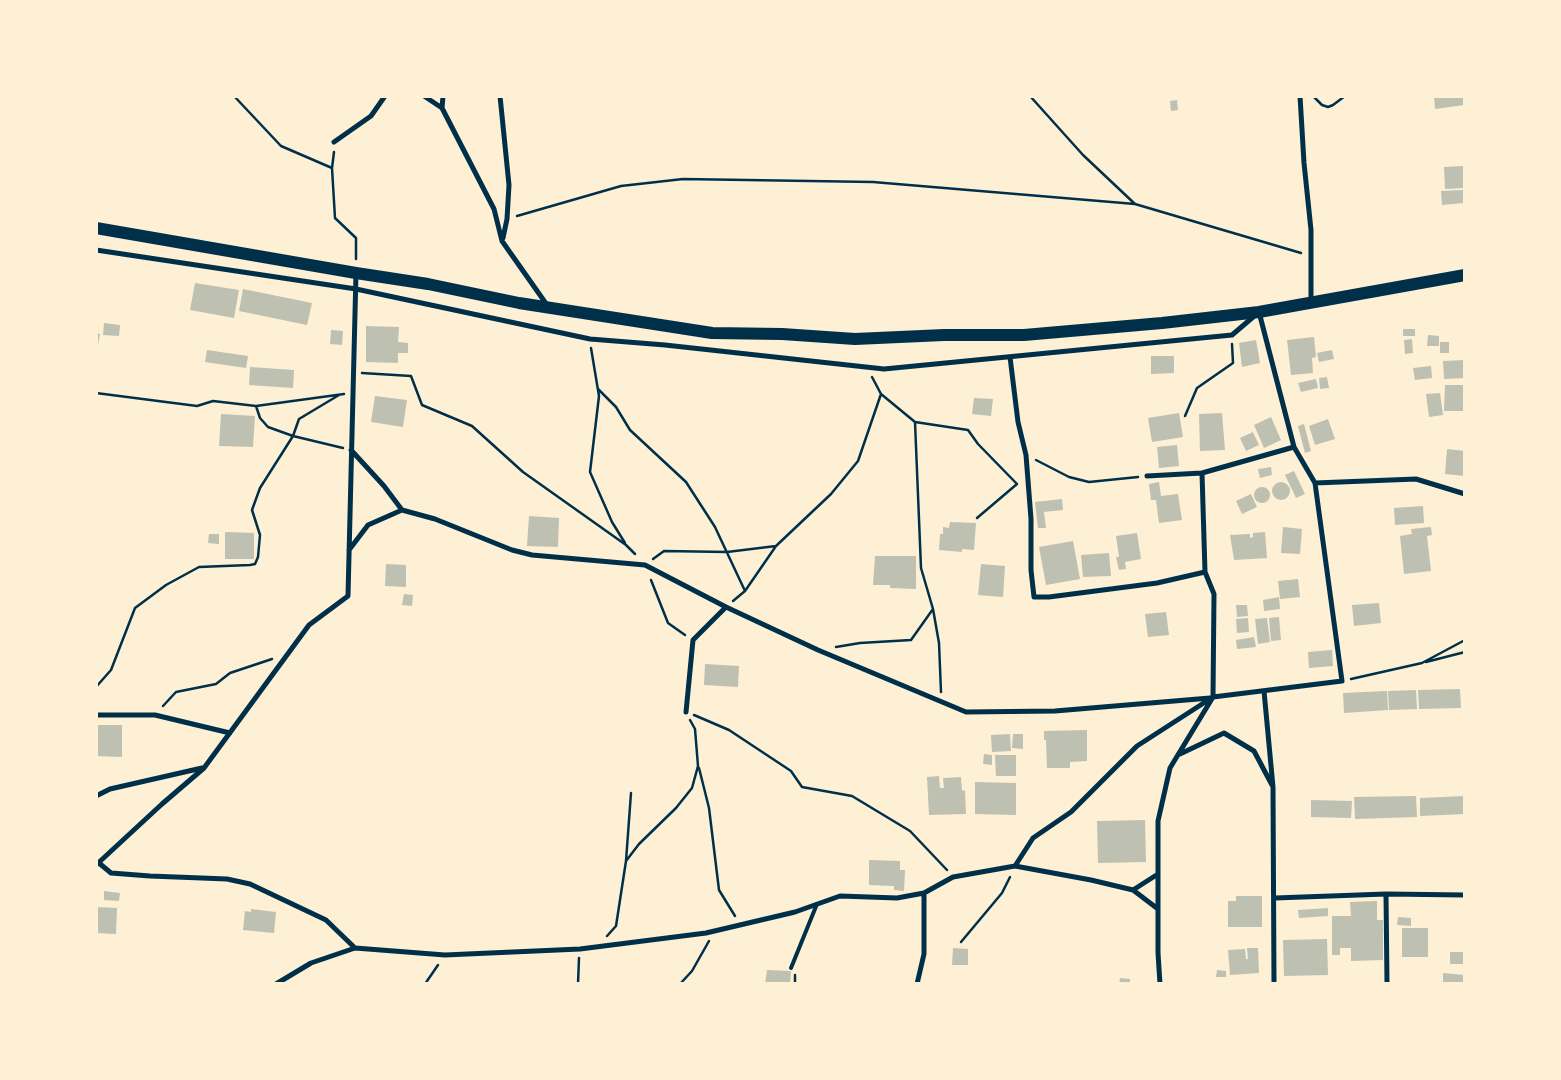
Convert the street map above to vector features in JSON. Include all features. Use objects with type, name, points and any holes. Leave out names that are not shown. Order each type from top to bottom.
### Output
[{"type":"main road","points":[[96,228],[428,284],[548,307],[712,333],[782,334],[855,339],[944,335],[1024,335],[1259,312],[1465,275]]},
{"type":"street","points":[[334,142],[371,116],[385,96]]},
{"type":"street","points":[[424,96],[442,108],[494,209],[502,241],[548,307]]},
{"type":"street","points":[[442,108],[443,96]]},
{"type":"street","points":[[500,96],[509,185],[507,219],[502,241]]},
{"type":"street","points":[[1300,96],[1311,230],[1311,302]]},
{"type":"street","points":[[96,250],[356,289],[590,339],[665,345],[884,369],[1232,335],[1259,312],[1294,447],[1314,483],[1342,682],[1213,697],[1055,711],[966,712],[818,650],[645,565],[532,555],[512,550],[435,519],[402,510],[384,486],[351,450]]},
{"type":"street","points":[[355,948],[326,920],[250,884],[227,879],[111,873],[98,864],[162,804],[204,768],[309,625],[348,596],[356,273]]},
{"type":"street","points":[[1010,357],[1018,422],[1026,455],[1034,597],[1049,597],[1157,583],[1205,572]]},
{"type":"street","points":[[1146,476],[1202,473],[1294,447]]},
{"type":"street","points":[[1160,984],[1158,820],[1170,768],[1213,697],[1214,594],[1205,572],[1202,473]]},
{"type":"street","points":[[1314,483],[1416,479],[1465,494]]},
{"type":"street","points":[[349,550],[368,525],[402,510]]},
{"type":"street","points":[[686,712],[693,640],[726,606]]},
{"type":"street","points":[[1264,691],[1273,787],[1274,984]]},
{"type":"street","points":[[1015,866],[1033,838],[1071,812],[1137,746],[1213,697]]},
{"type":"street","points":[[96,715],[155,714],[230,733]]},
{"type":"street","points":[[1179,754],[1224,733],[1254,751],[1273,787]]},
{"type":"street","points":[[96,796],[110,789],[204,768]]},
{"type":"street","points":[[276,984],[311,963],[355,948],[444,955],[595,948],[714,932],[795,912],[840,896],[897,898],[924,892],[953,877],[1015,866],[1133,890],[1158,909]]},
{"type":"street","points":[[1133,890],[1158,874]]},
{"type":"street","points":[[917,984],[924,954],[924,892]]},
{"type":"street","points":[[1275,898],[1386,894],[1465,895]]},
{"type":"street","points":[[1386,894],[1387,984]]},
{"type":"lane","points":[[791,968],[817,904]]},
{"type":"path","points":[[234,96],[281,146],[332,168]]},
{"type":"path","points":[[1030,96],[1083,156],[1135,204]]},
{"type":"path","points":[[1313,96],[1322,105],[1328,106],[1333,105],[1345,96]]},
{"type":"path","points":[[334,142],[332,168],[335,218],[356,238],[356,273]]},
{"type":"path","points":[[507,219],[621,186],[683,179],[873,182],[1135,204],[1311,256]]},
{"type":"path","points":[[1185,416],[1197,388],[1233,363],[1232,335]]},
{"type":"path","points":[[590,339],[599,396],[590,472],[612,522],[626,546]]},
{"type":"path","points":[[866,367],[881,394],[915,422],[968,430],[978,444],[1017,484]]},
{"type":"path","points":[[354,373],[411,376],[422,405],[472,426],[523,472],[626,546],[645,565],[668,623],[693,640]]},
{"type":"path","points":[[598,389],[616,407],[630,430],[686,482],[716,527],[745,592]]},
{"type":"path","points":[[96,393],[197,406],[213,401],[256,406],[353,393]]},
{"type":"path","points":[[726,606],[745,592],[776,546],[831,494],[858,461],[881,394]]},
{"type":"path","points":[[96,687],[111,670],[135,608],[166,585],[199,567],[255,564],[258,558],[260,535],[252,510],[260,488],[292,436],[300,419],[339,395]]},
{"type":"path","points":[[256,406],[260,418],[268,427],[292,436],[351,450]]},
{"type":"path","points":[[915,422],[921,568],[933,609],[939,643],[941,702]]},
{"type":"path","points":[[1026,455],[1069,477],[1089,482],[1146,476]]},
{"type":"path","points":[[977,518],[1027,475]]},
{"type":"path","points":[[645,565],[664,551],[727,552],[776,546]]},
{"type":"path","points":[[818,650],[860,643],[911,640],[933,609]]},
{"type":"path","points":[[1422,663],[1465,640]]},
{"type":"path","points":[[1342,682],[1465,652]]},
{"type":"path","points":[[155,714],[176,692],[216,684],[230,673],[289,653]]},
{"type":"path","points":[[686,712],[695,729],[698,766],[709,808],[720,890],[740,925]]},
{"type":"path","points":[[686,712],[729,730],[791,771],[802,787],[852,796],[910,831],[953,877]]},
{"type":"path","points":[[626,861],[639,844],[676,808],[692,788],[698,766]]},
{"type":"path","points":[[595,948],[616,926],[626,861],[631,793]]},
{"type":"path","points":[[961,942],[1002,893],[1015,866]]},
{"type":"path","points":[[680,984],[692,971],[714,932]]},
{"type":"path","points":[[578,984],[580,949]]},
{"type":"path","points":[[425,984],[444,955]]},
{"type":"building","points":[[1434,96],[1465,96],[1465,105],[1435,109]]},
{"type":"building","points":[[1177,100],[1178,110],[1171,111],[1170,101]]},
{"type":"building","points":[[1463,166],[1464,188],[1445,189],[1444,167]]},
{"type":"building","points":[[1463,190],[1464,203],[1442,205],[1441,191]]},
{"type":"building","points":[[195,283],[239,290],[234,318],[190,310]]},
{"type":"building","points":[[243,289],[312,303],[307,325],[239,311]]},
{"type":"building","points":[[104,323],[120,325],[119,336],[103,335]]},
{"type":"building","points":[[366,326],[399,327],[398,342],[408,343],[408,353],[398,353],[398,363],[366,362]]},
{"type":"building","points":[[1403,329],[1415,329],[1415,336],[1403,336]]},
{"type":"building","points":[[331,330],[343,331],[342,345],[330,344]]},
{"type":"building","points":[[96,333],[100,334],[97,350],[96,350]]},
{"type":"building","points":[[1428,335],[1439,336],[1439,346],[1427,346]]},
{"type":"building","points":[[1314,337],[1316,357],[1312,358],[1313,373],[1291,375],[1287,340]]},
{"type":"building","points":[[1412,339],[1413,353],[1405,354],[1404,340]]},
{"type":"building","points":[[1256,340],[1260,363],[1242,367],[1239,343]]},
{"type":"building","points":[[1440,342],[1449,342],[1449,353],[1440,353]]},
{"type":"building","points":[[207,350],[248,356],[246,368],[205,362]]},
{"type":"building","points":[[1332,350],[1334,359],[1319,362],[1317,353]]},
{"type":"building","points":[[1151,356],[1174,356],[1174,373],[1151,374]]},
{"type":"building","points":[[1465,360],[1465,378],[1444,379],[1443,361]]},
{"type":"building","points":[[1431,366],[1432,378],[1415,380],[1413,368]]},
{"type":"building","points":[[250,367],[294,370],[293,388],[249,385]]},
{"type":"building","points":[[1327,377],[1329,388],[1320,389],[1319,378]]},
{"type":"building","points":[[1316,379],[1318,388],[1301,392],[1298,383]]},
{"type":"building","points":[[1445,385],[1465,385],[1465,411],[1444,411]]},
{"type":"building","points":[[1440,393],[1443,415],[1429,417],[1426,394]]},
{"type":"building","points":[[375,396],[407,400],[403,427],[371,422]]},
{"type":"building","points":[[974,398],[993,399],[991,416],[972,414]]},
{"type":"building","points":[[1179,413],[1183,437],[1152,442],[1148,418]]},
{"type":"building","points":[[1222,413],[1225,450],[1200,451],[1199,414]]},
{"type":"building","points":[[221,414],[255,416],[253,447],[219,446]]},
{"type":"building","points":[[1271,417],[1281,440],[1264,448],[1254,425]]},
{"type":"building","points":[[1328,419],[1335,439],[1315,445],[1309,426]]},
{"type":"building","points":[[1304,424],[1311,451],[1305,453],[1298,426]]},
{"type":"building","points":[[1253,432],[1259,445],[1246,451],[1240,438]]},
{"type":"building","points":[[1177,445],[1179,466],[1159,468],[1157,447]]},
{"type":"building","points":[[1447,449],[1465,451],[1465,476],[1445,474]]},
{"type":"building","points":[[1271,467],[1272,475],[1260,478],[1258,469]]},
{"type":"building","points":[[1294,471],[1305,494],[1296,498],[1285,475]]},
{"type":"building","points":[[1159,482],[1161,496],[1178,494],[1182,520],[1159,523],[1156,500],[1151,500],[1149,484]]},
{"type":"building","points":[[1277,482],[1285,482],[1290,487],[1288,498],[1277,500],[1272,495],[1272,487]]},
{"type":"building","points":[[1259,487],[1265,487],[1270,492],[1268,501],[1259,503],[1254,498],[1254,492]]},
{"type":"building","points":[[1251,494],[1257,507],[1242,514],[1236,501]]},
{"type":"building","points":[[1062,499],[1063,510],[1044,512],[1046,528],[1038,528],[1035,502]]},
{"type":"building","points":[[1423,506],[1424,523],[1395,525],[1394,508]]},
{"type":"building","points":[[529,516],[559,518],[558,547],[527,546]]},
{"type":"building","points":[[950,522],[976,523],[974,550],[962,549],[962,552],[939,550],[940,534],[943,534],[943,527],[949,528]]},
{"type":"building","points":[[1283,527],[1302,529],[1300,554],[1281,553]]},
{"type":"building","points":[[1431,527],[1432,535],[1427,536],[1431,571],[1404,574],[1400,536],[1412,534],[1411,529]]},
{"type":"building","points":[[225,532],[254,533],[254,559],[225,559]]},
{"type":"building","points":[[1265,532],[1267,558],[1234,560],[1230,535],[1250,534],[1250,538],[1253,537],[1253,533]]},
{"type":"building","points":[[1137,533],[1141,559],[1125,562],[1126,569],[1119,570],[1116,557],[1119,557],[1116,536]]},
{"type":"building","points":[[209,534],[219,534],[219,544],[208,543]]},
{"type":"building","points":[[1073,541],[1080,579],[1046,585],[1039,547]]},
{"type":"building","points":[[1109,553],[1111,576],[1083,577],[1081,555]]},
{"type":"building","points":[[875,556],[916,556],[916,589],[890,588],[890,585],[873,585]]},
{"type":"building","points":[[386,564],[406,565],[406,587],[385,586]]},
{"type":"building","points":[[981,564],[1005,566],[1003,597],[978,595]]},
{"type":"building","points":[[1298,579],[1300,597],[1280,599],[1278,581]]},
{"type":"building","points":[[404,594],[413,595],[412,606],[402,605]]},
{"type":"building","points":[[1279,597],[1280,609],[1264,611],[1263,600]]},
{"type":"building","points":[[1379,603],[1381,623],[1354,626],[1352,605]]},
{"type":"building","points":[[1236,605],[1247,605],[1248,616],[1237,617]]},
{"type":"building","points":[[1166,612],[1169,635],[1148,637],[1145,614]]},
{"type":"building","points":[[1279,617],[1281,640],[1271,641],[1269,618]]},
{"type":"building","points":[[1248,618],[1249,632],[1237,633],[1236,619]]},
{"type":"building","points":[[1267,618],[1270,642],[1258,644],[1255,619]]},
{"type":"building","points":[[1254,637],[1256,647],[1237,649],[1236,640]]},
{"type":"building","points":[[1332,650],[1333,666],[1309,668],[1308,652]]},
{"type":"building","points":[[705,664],[739,666],[738,687],[704,685]]},
{"type":"building","points":[[1460,689],[1461,708],[1419,709],[1418,690]]},
{"type":"building","points":[[1463,689],[1465,689],[1465,708],[1463,708]]},
{"type":"building","points":[[1416,690],[1417,709],[1389,710],[1388,691]]},
{"type":"building","points":[[1387,691],[1388,710],[1344,713],[1343,693]]},
{"type":"building","points":[[96,725],[122,725],[122,757],[96,756]]},
{"type":"building","points":[[1087,730],[1087,761],[1070,762],[1070,768],[1047,768],[1044,731]]},
{"type":"building","points":[[1010,734],[1011,751],[992,752],[991,735]]},
{"type":"building","points":[[1013,734],[1023,734],[1023,749],[1012,748]]},
{"type":"building","points":[[984,754],[992,755],[992,765],[983,764]]},
{"type":"building","points":[[995,755],[1016,755],[1016,776],[996,776]]},
{"type":"building","points":[[939,776],[940,788],[944,788],[943,778],[961,777],[962,791],[965,790],[966,814],[929,815],[927,777]]},
{"type":"building","points":[[975,782],[1016,783],[1016,815],[975,814]]},
{"type":"building","points":[[1416,796],[1417,817],[1355,819],[1354,797]]},
{"type":"building","points":[[1465,796],[1465,814],[1420,816],[1420,798]]},
{"type":"building","points":[[1311,800],[1352,801],[1351,818],[1311,817]]},
{"type":"building","points":[[1145,820],[1146,862],[1098,863],[1097,821]]},
{"type":"building","points":[[869,860],[900,861],[900,870],[905,870],[904,891],[894,890],[894,886],[869,885]]},
{"type":"building","points":[[104,891],[120,893],[119,901],[104,900]]},
{"type":"building","points":[[1236,896],[1262,896],[1262,927],[1228,927],[1228,901],[1236,901]]},
{"type":"building","points":[[1377,901],[1377,920],[1383,920],[1383,960],[1351,961],[1351,948],[1340,948],[1340,955],[1332,955],[1332,916],[1351,916],[1350,902]]},
{"type":"building","points":[[96,907],[117,908],[116,934],[96,933]]},
{"type":"building","points":[[1328,908],[1328,916],[1299,918],[1298,910]]},
{"type":"building","points":[[251,909],[276,912],[274,933],[243,930],[245,911],[251,912]]},
{"type":"building","points":[[1398,917],[1411,918],[1411,926],[1397,925]]},
{"type":"building","points":[[1402,928],[1428,928],[1428,957],[1402,957]]},
{"type":"building","points":[[1327,939],[1328,975],[1284,976],[1283,940]]},
{"type":"building","points":[[953,948],[968,949],[968,965],[952,965]]},
{"type":"building","points":[[1247,948],[1258,948],[1259,973],[1230,975],[1228,950],[1245,949],[1246,959],[1248,959]]},
{"type":"building","points":[[1450,952],[1465,952],[1465,964],[1450,964]]},
{"type":"building","points":[[767,970],[791,971],[790,984],[765,984]]},
{"type":"building","points":[[1217,970],[1226,971],[1226,977],[1216,977]]},
{"type":"building","points":[[1443,973],[1465,975],[1465,984],[1443,984]]},
{"type":"building","points":[[1120,978],[1130,979],[1130,984],[1119,984]]}]
